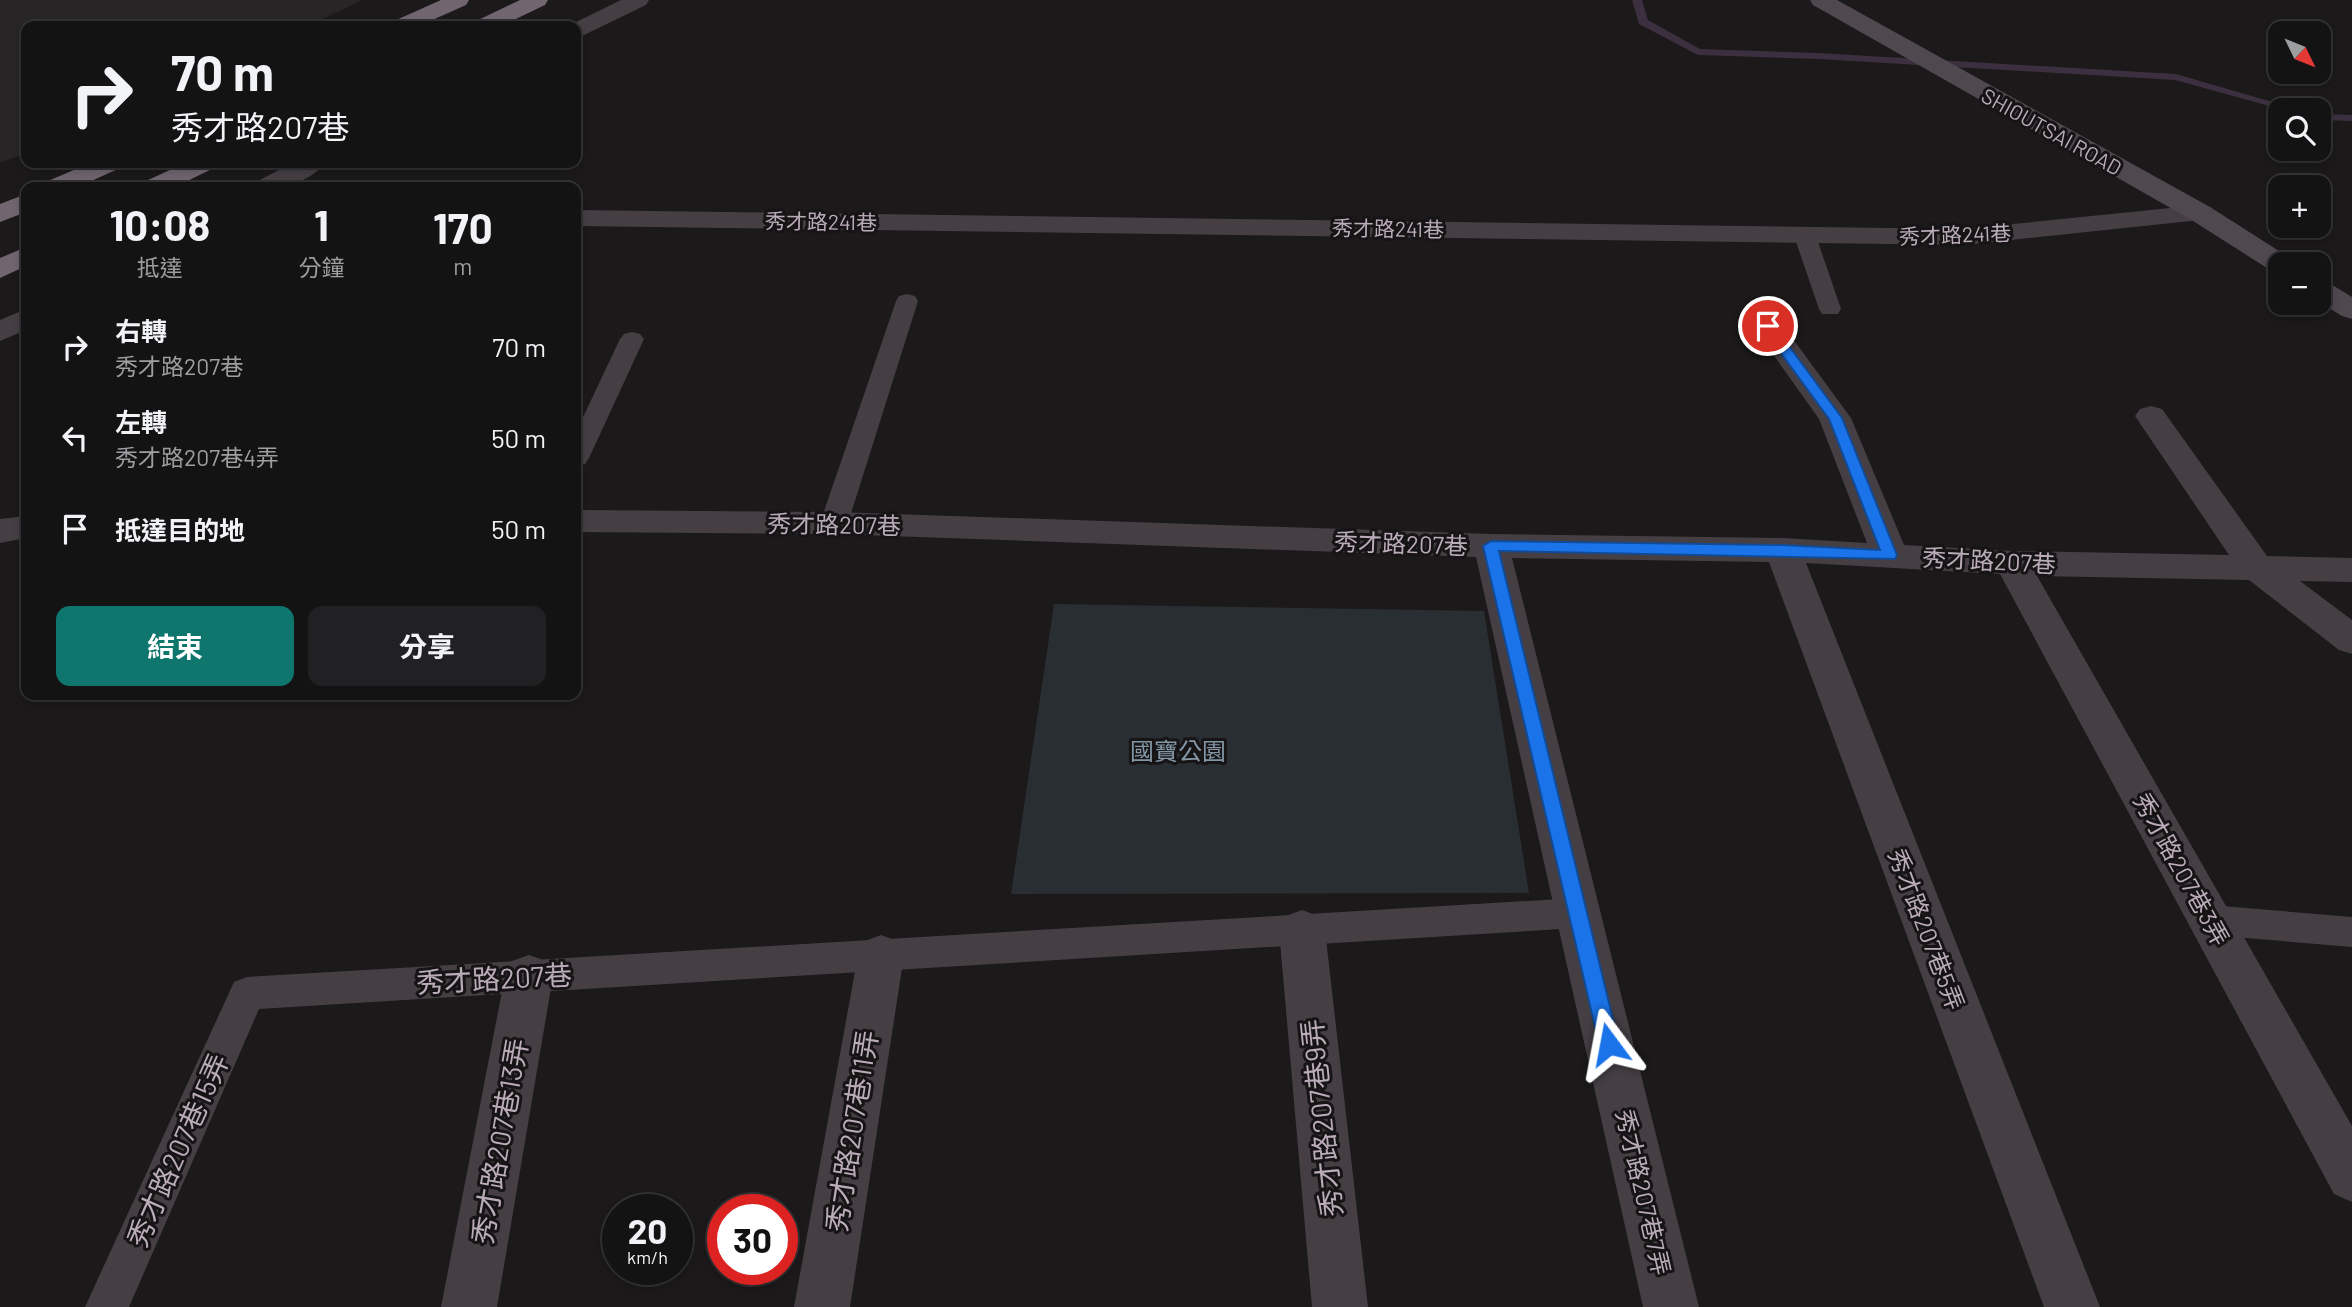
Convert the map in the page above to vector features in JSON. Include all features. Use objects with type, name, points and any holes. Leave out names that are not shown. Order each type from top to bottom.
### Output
[{"type":"highway","points":[[413,21],[458,0]]},
{"type":"highway","points":[[494,21],[537,0]]},
{"type":"highway","points":[[68,182],[100,168]]},
{"type":"highway","points":[[166,182],[194,168]]},
{"type":"highway","points":[[0,214],[21,204]]},
{"type":"highway","points":[[0,262],[21,252]]},
{"type":"highway","points":[[0,269],[21,258]]},
{"type":"main road","name":"SHIOUTSAI ROAD","points":[[1821,0],[2200,213],[2268,256]]},
{"type":"main road","points":[[2331,297],[2352,310]]},
{"type":"street","points":[[581,28],[638,0]]},
{"type":"street","points":[[276,182],[302,168]]},
{"type":"street","name":"秀才路241巷","points":[[581,218],[1964,237],[2200,213]]},
{"type":"street","points":[[0,332],[21,321]]},
{"type":"street","points":[[1768,326],[1835,418],[1889,555]]},
{"type":"street","points":[[2151,416],[2255,566],[2352,640]]},
{"type":"street","name":"秀才路207巷","points":[[581,521],[834,523],[1491,546],[1783,550],[2012,563],[2352,570]]},
{"type":"street","points":[[0,531],[21,528]]},
{"type":"street","name":"秀才路207巷7弄","points":[[1491,546],[1671,1307]]},
{"type":"street","name":"秀才路207巷5弄","points":[[1783,550],[2072,1307]]},
{"type":"street","name":"秀才路207巷3弄","points":[[2012,563],[2352,1175]]},
{"type":"street","name":"秀才路207巷9弄","points":[[1302,930],[1340,1307]]},
{"type":"street","name":"秀才路207巷11弄","points":[[822,1307],[881,955]]},
{"type":"street","name":"秀才路207巷13弄","points":[[469,1307],[529,976]]},
{"type":"lane","points":[[1804,233],[1830,309]]},
{"type":"lane","points":[[834,523],[907,302]]},
{"type":"lane","points":[[581,447],[632,338]]},
{"type":"lane","name":"秀才路207巷","points":[[247,993],[1578,913]]},
{"type":"lane","points":[[2210,920],[2352,932]]},
{"type":"lane","name":"秀才路207巷15弄","points":[[107,1307],[247,993]]},
{"type":"shaded area","points":[[0,0],[362,0],[318,21],[21,21],[21,155],[0,163]]},
{"type":"green space","name":"國寶公園","points":[[1054,604],[1484,611],[1529,893],[1011,894]]},
{"type":"waterway","points":[[1637,0],[1643,22],[1698,52],[1818,56],[2176,77],[2268,103]]},
{"type":"waterway","points":[[2331,117],[2352,118]]},
{"type":"route","points":[[1609,1044],[1491,546],[1783,550],[1889,555],[1835,418],[1768,326]]}]
